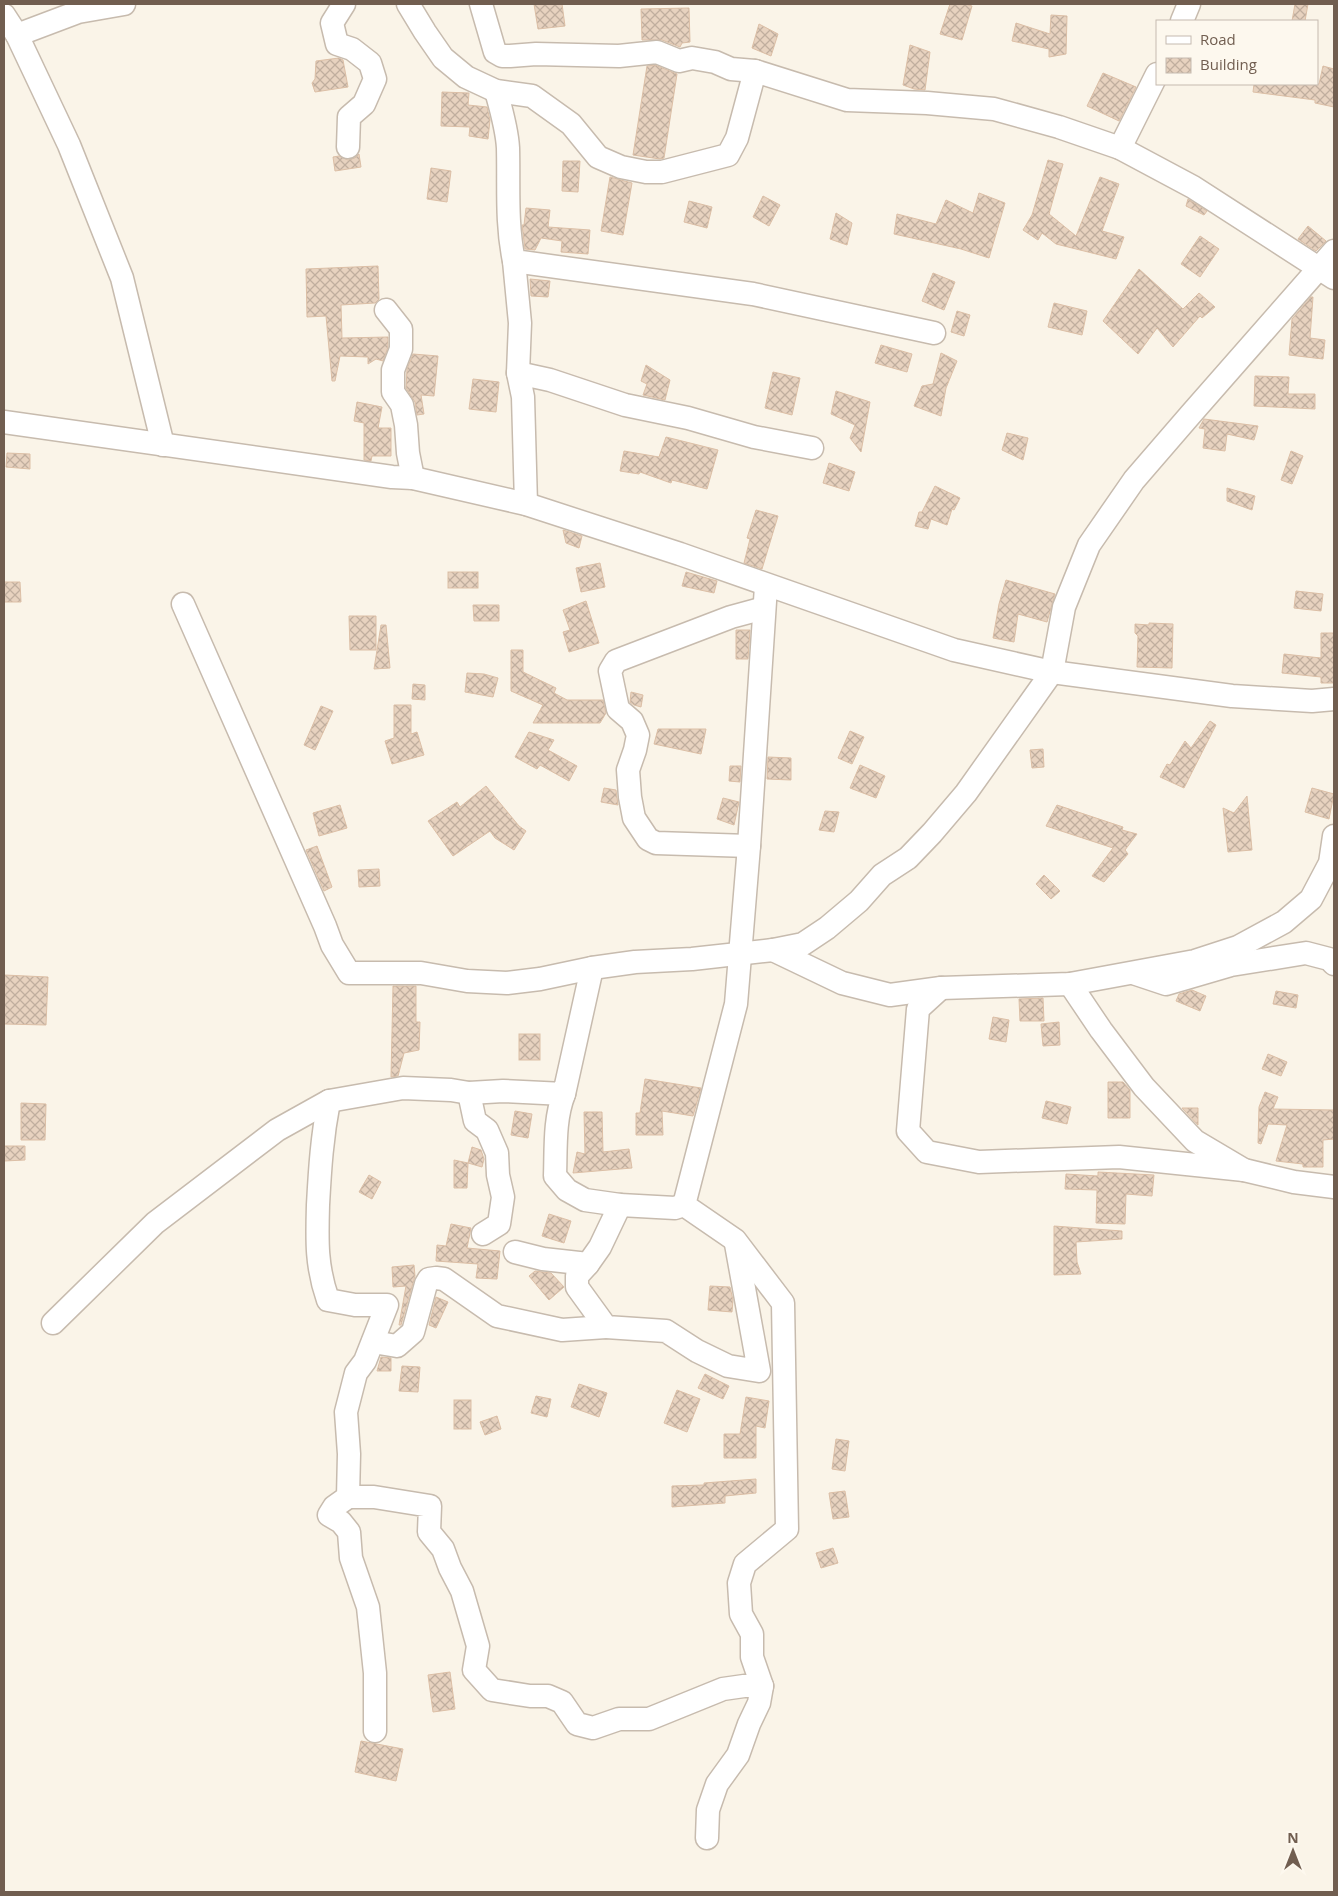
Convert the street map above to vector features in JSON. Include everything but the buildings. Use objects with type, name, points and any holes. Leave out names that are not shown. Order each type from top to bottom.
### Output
[{"type":"street","points":[[17,35],[78,12],[124,4]]},
{"type":"street","points":[[344,4],[332,23],[337,44],[352,49],[370,64],[375,79],[364,104],[350,117],[348,147]]},
{"type":"street","points":[[408,4],[443,58],[466,77],[496,91],[532,96],[571,124],[598,157],[621,167],[646,172],[662,172],[728,155],[737,138],[755,71]]},
{"type":"street","points":[[183,604],[326,926],[332,944],[349,973],[421,973],[466,981],[507,983],[635,962],[773,950],[803,944],[827,928],[859,901],[882,875],[908,858],[966,793],[1052,672],[1064,607],[1089,545],[1134,480],[1329,266],[1193,187],[1120,148],[1059,127],[994,108],[847,100],[755,71],[731,69],[715,62],[692,58],[679,60],[657,52],[619,56],[536,54],[502,56],[495,52],[481,4]]},
{"type":"street","points":[[1182,20],[1189,4]]},
{"type":"street","points":[[4,16],[17,35],[70,146],[122,278],[163,444]]},
{"type":"street","points":[[1120,148],[1156,76]]},
{"type":"street","points":[[496,91],[508,146],[508,214],[520,323],[518,373],[523,396],[526,504]]},
{"type":"street","points":[[514,261],[753,294],[934,333]]},
{"type":"street","points":[[386,310],[401,329],[401,349],[393,370],[393,392],[402,405],[413,478]]},
{"type":"street","points":[[518,373],[550,380],[625,405],[688,418],[754,437],[812,448]]},
{"type":"street","points":[[4,422],[392,477],[413,478],[526,504],[680,554],[766,586],[954,650],[1052,672],[1232,696],[1312,701],[1334,699]]},
{"type":"street","points":[[684,1204],[736,1004],[749,846],[766,586]]},
{"type":"street","points":[[749,846],[656,843],[648,839],[634,818],[630,797],[628,770],[638,735],[632,721],[618,708],[610,671],[616,661],[731,617],[764,608]]},
{"type":"street","points":[[773,950],[842,983],[890,995],[941,988],[1070,984],[1195,961],[1238,947],[1284,922],[1311,899],[1330,863],[1334,836]]},
{"type":"street","points":[[1132,973],[1166,984],[1231,965],[1306,953],[1329,958],[1334,964]]},
{"type":"street","points":[[592,968],[564,1094],[560,1103],[555,1176],[567,1190],[586,1200],[620,1205],[675,1208],[684,1204]]},
{"type":"street","points":[[1070,984],[1101,1030],[1144,1087],[1195,1141],[1244,1170]]},
{"type":"street","points":[[941,988],[918,1009],[917,1019],[908,1131],[927,1152],[979,1162],[1119,1157],[1244,1170],[1294,1182],[1334,1188]]},
{"type":"street","points":[[53,1323],[155,1223],[277,1130],[329,1101],[403,1088],[451,1090],[469,1093],[503,1091],[564,1094]]},
{"type":"street","points":[[469,1093],[475,1121],[487,1130],[497,1153],[498,1175],[503,1197],[499,1224],[483,1234]]},
{"type":"street","points":[[329,1101],[322,1134],[318,1177],[316,1238],[318,1266],[328,1300],[355,1305],[387,1304],[365,1361],[356,1373],[346,1412],[349,1454],[348,1497]]},
{"type":"street","points":[[684,1204],[735,1240],[783,1303],[788,1529],[745,1564],[739,1583],[741,1614],[752,1634],[752,1657],[762,1686],[759,1703],[738,1755],[717,1784],[708,1810],[707,1838]]},
{"type":"street","points":[[606,1327],[577,1287],[577,1276],[600,1247],[620,1205]]},
{"type":"street","points":[[735,1240],[759,1372]]},
{"type":"street","points":[[515,1252],[543,1259],[588,1264]]},
{"type":"street","points":[[373,1342],[398,1346],[413,1332],[429,1279],[444,1279],[497,1316],[562,1330],[606,1327],[666,1331],[697,1351],[728,1366],[759,1372],[773,1379],[786,1394]]},
{"type":"street","points":[[375,1732],[375,1673],[368,1607],[351,1558],[350,1532],[341,1522],[329,1515],[334,1507],[348,1497],[374,1497],[430,1506],[429,1532],[443,1549],[462,1592],[476,1638],[478,1646],[474,1670],[492,1690],[530,1696],[548,1696],[562,1702],[577,1724],[593,1728],[619,1718],[649,1718],[723,1689],[762,1686]]}]
